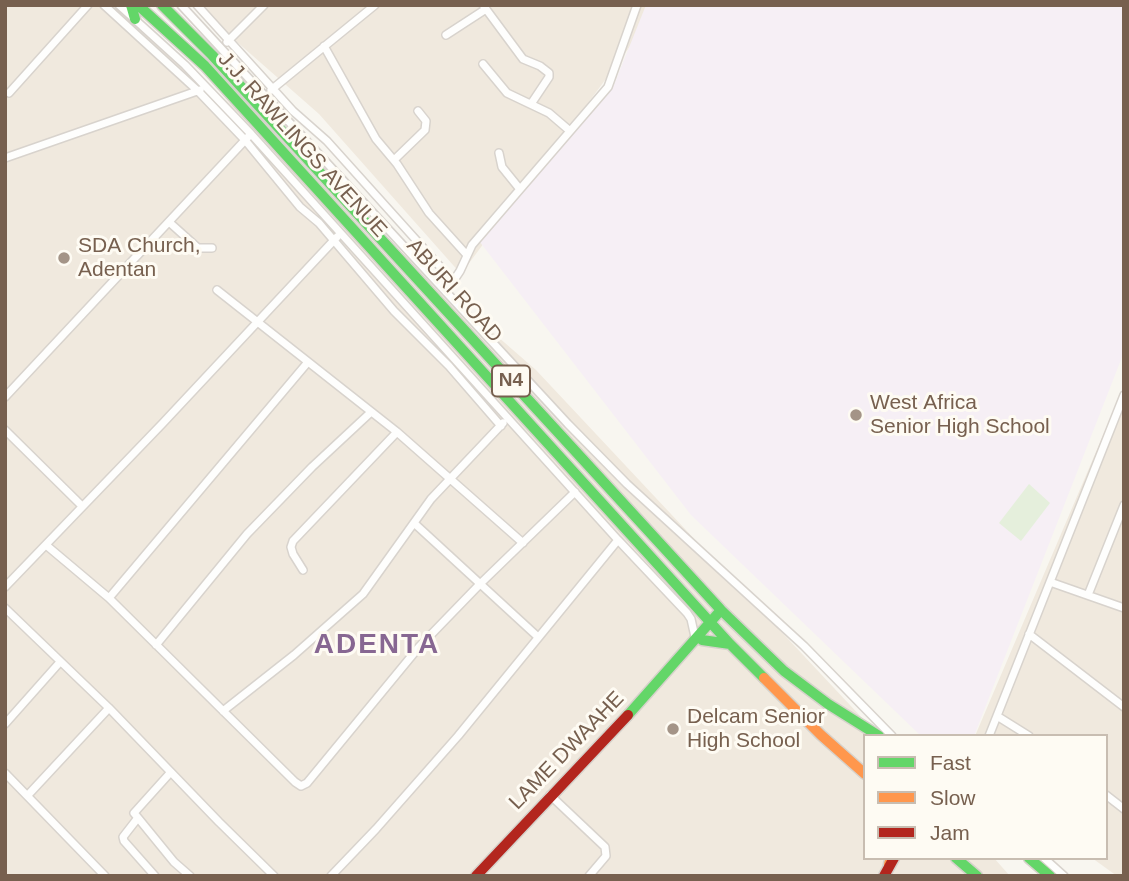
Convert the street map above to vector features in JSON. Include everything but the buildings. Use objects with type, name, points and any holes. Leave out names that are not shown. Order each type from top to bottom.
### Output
[{"type":"main road","points":[[131,5],[135,19]]},
{"type":"main road","name":"J.J. RAWLINGS AVENUE","points":[[138,5],[205,66],[363,249],[490,389],[606,508],[712,625]]},
{"type":"main road","name":"ABURI ROAD","points":[[162,5],[452,308],[724,612],[784,671],[875,734]]},
{"type":"main road","points":[[597,517],[606,508]]},
{"type":"main road","name":"LAME DWAAHE","points":[[475,876],[724,612]]},
{"type":"main road","name":"N4","points":[[712,625],[821,736],[863,772]]},
{"type":"main road","points":[[699,639],[730,645]]},
{"type":"main road","points":[[884,876],[891,860]]},
{"type":"main road","points":[[958,860],[976,876]]},
{"type":"main road","points":[[1031,860],[1050,876]]},
{"type":"street","points":[[9,93],[88,5]]},
{"type":"street","points":[[104,5],[248,137],[341,233],[363,249]]},
{"type":"street","points":[[119,5],[208,88],[300,207],[319,223],[394,312],[449,366],[501,426]]},
{"type":"street","points":[[181,5],[446,292],[452,308],[627,485],[804,646],[890,734]]},
{"type":"street","points":[[222,48],[264,5]]},
{"type":"street","points":[[265,95],[374,5]]},
{"type":"street","points":[[446,292],[467,254],[519,188],[608,87],[637,5]]},
{"type":"street","points":[[192,16],[199,6],[272,89],[327,141],[453,281]]},
{"type":"street","points":[[446,35],[484,7],[523,59],[549,73],[531,104]]},
{"type":"street","points":[[324,46],[376,139],[394,160],[429,213],[467,254]]},
{"type":"street","points":[[483,64],[507,93],[549,113],[570,131]]},
{"type":"street","points":[[5,158],[208,88]]},
{"type":"street","points":[[394,160],[425,130],[426,121],[418,111]]},
{"type":"street","points":[[5,397],[248,137]]},
{"type":"street","points":[[499,153],[502,167],[519,188]]},
{"type":"street","points":[[169,222],[198,248],[212,248]]},
{"type":"street","points":[[5,587],[341,233]]},
{"type":"street","points":[[217,290],[397,432],[523,543]]},
{"type":"street","points":[[109,598],[308,362]]},
{"type":"street","points":[[490,389],[508,417],[687,613],[699,639]]},
{"type":"street","points":[[990,734],[1124,395]]},
{"type":"street","points":[[156,645],[247,534],[312,467],[370,413]]},
{"type":"street","points":[[223,711],[294,655],[363,594],[414,523],[451,478],[508,417]]},
{"type":"street","points":[[5,430],[82,506]]},
{"type":"street","points":[[303,570],[293,554],[293,541],[397,432]]},
{"type":"street","points":[[46,545],[109,598],[298,785],[304,785],[419,647],[575,492]]},
{"type":"street","points":[[1088,595],[1124,505]]},
{"type":"street","points":[[414,523],[538,637]]},
{"type":"street","points":[[331,876],[458,736],[618,540]]},
{"type":"street","points":[[1050,582],[1124,608]]},
{"type":"street","points":[[5,608],[109,708],[274,876]]},
{"type":"street","points":[[1029,634],[1124,707]]},
{"type":"street","points":[[5,724],[60,662]]},
{"type":"street","points":[[28,795],[109,708]]},
{"type":"street","points":[[997,716],[1027,734]]},
{"type":"street","points":[[5,773],[105,876]]},
{"type":"street","points":[[170,773],[135,810],[137,819],[174,862],[190,876]]},
{"type":"street","points":[[551,795],[605,847],[606,856],[589,876]]},
{"type":"street","points":[[1108,797],[1124,809]]},
{"type":"street","points":[[137,819],[123,838],[155,876]]},
{"type":"street","points":[[1046,860],[1065,876]]},
{"type":"shaded area","points":[[5,5],[117,5],[536,370],[877,734],[863,734],[863,860],[996,860],[1010,876],[5,876]]},
{"type":"shaded area","points":[[195,5],[648,5],[640,33],[461,274],[319,114]]},
{"type":"shaded area","name":"West Africa Senior High School","points":[[646,5],[1124,5],[1124,352],[975,734],[919,734],[691,515],[476,237],[614,85]]},
{"type":"shaded area","points":[[1124,386],[1124,876],[1117,876],[1095,860],[1108,860],[1108,734],[976,734]]},
{"type":"green space","points":[[1029,484],[1050,503],[1021,541],[999,523]]},
{"type":"traffic: fast","points":[[131,5],[135,19]]},
{"type":"traffic: fast","points":[[138,5],[205,66],[730,644],[764,678]]},
{"type":"traffic: fast","points":[[162,5],[212,55],[721,610],[784,671],[828,704],[876,734]]},
{"type":"traffic: fast","points":[[628,715],[721,610]]},
{"type":"traffic: fast","points":[[702,640],[730,644]]},
{"type":"traffic: fast","points":[[958,860],[977,876]]},
{"type":"traffic: fast","points":[[1031,860],[1050,876]]},
{"type":"traffic: slow","points":[[764,678],[863,772]]},
{"type":"traffic: slow","points":[[889,864],[890,860]]},
{"type":"traffic: jam","points":[[476,876],[628,715]]},
{"type":"traffic: jam","points":[[884,876],[893,860]]},
{"type":"place","name":"SDA Church, Adentan","points":[[64,258]]},
{"type":"place","name":"West Africa Senior High School","points":[[856,415]]},
{"type":"place","name":"Delcam Senior High School","points":[[673,729]]},
{"type":"district","name":"ADENTA","points":[[377,645]]}]
